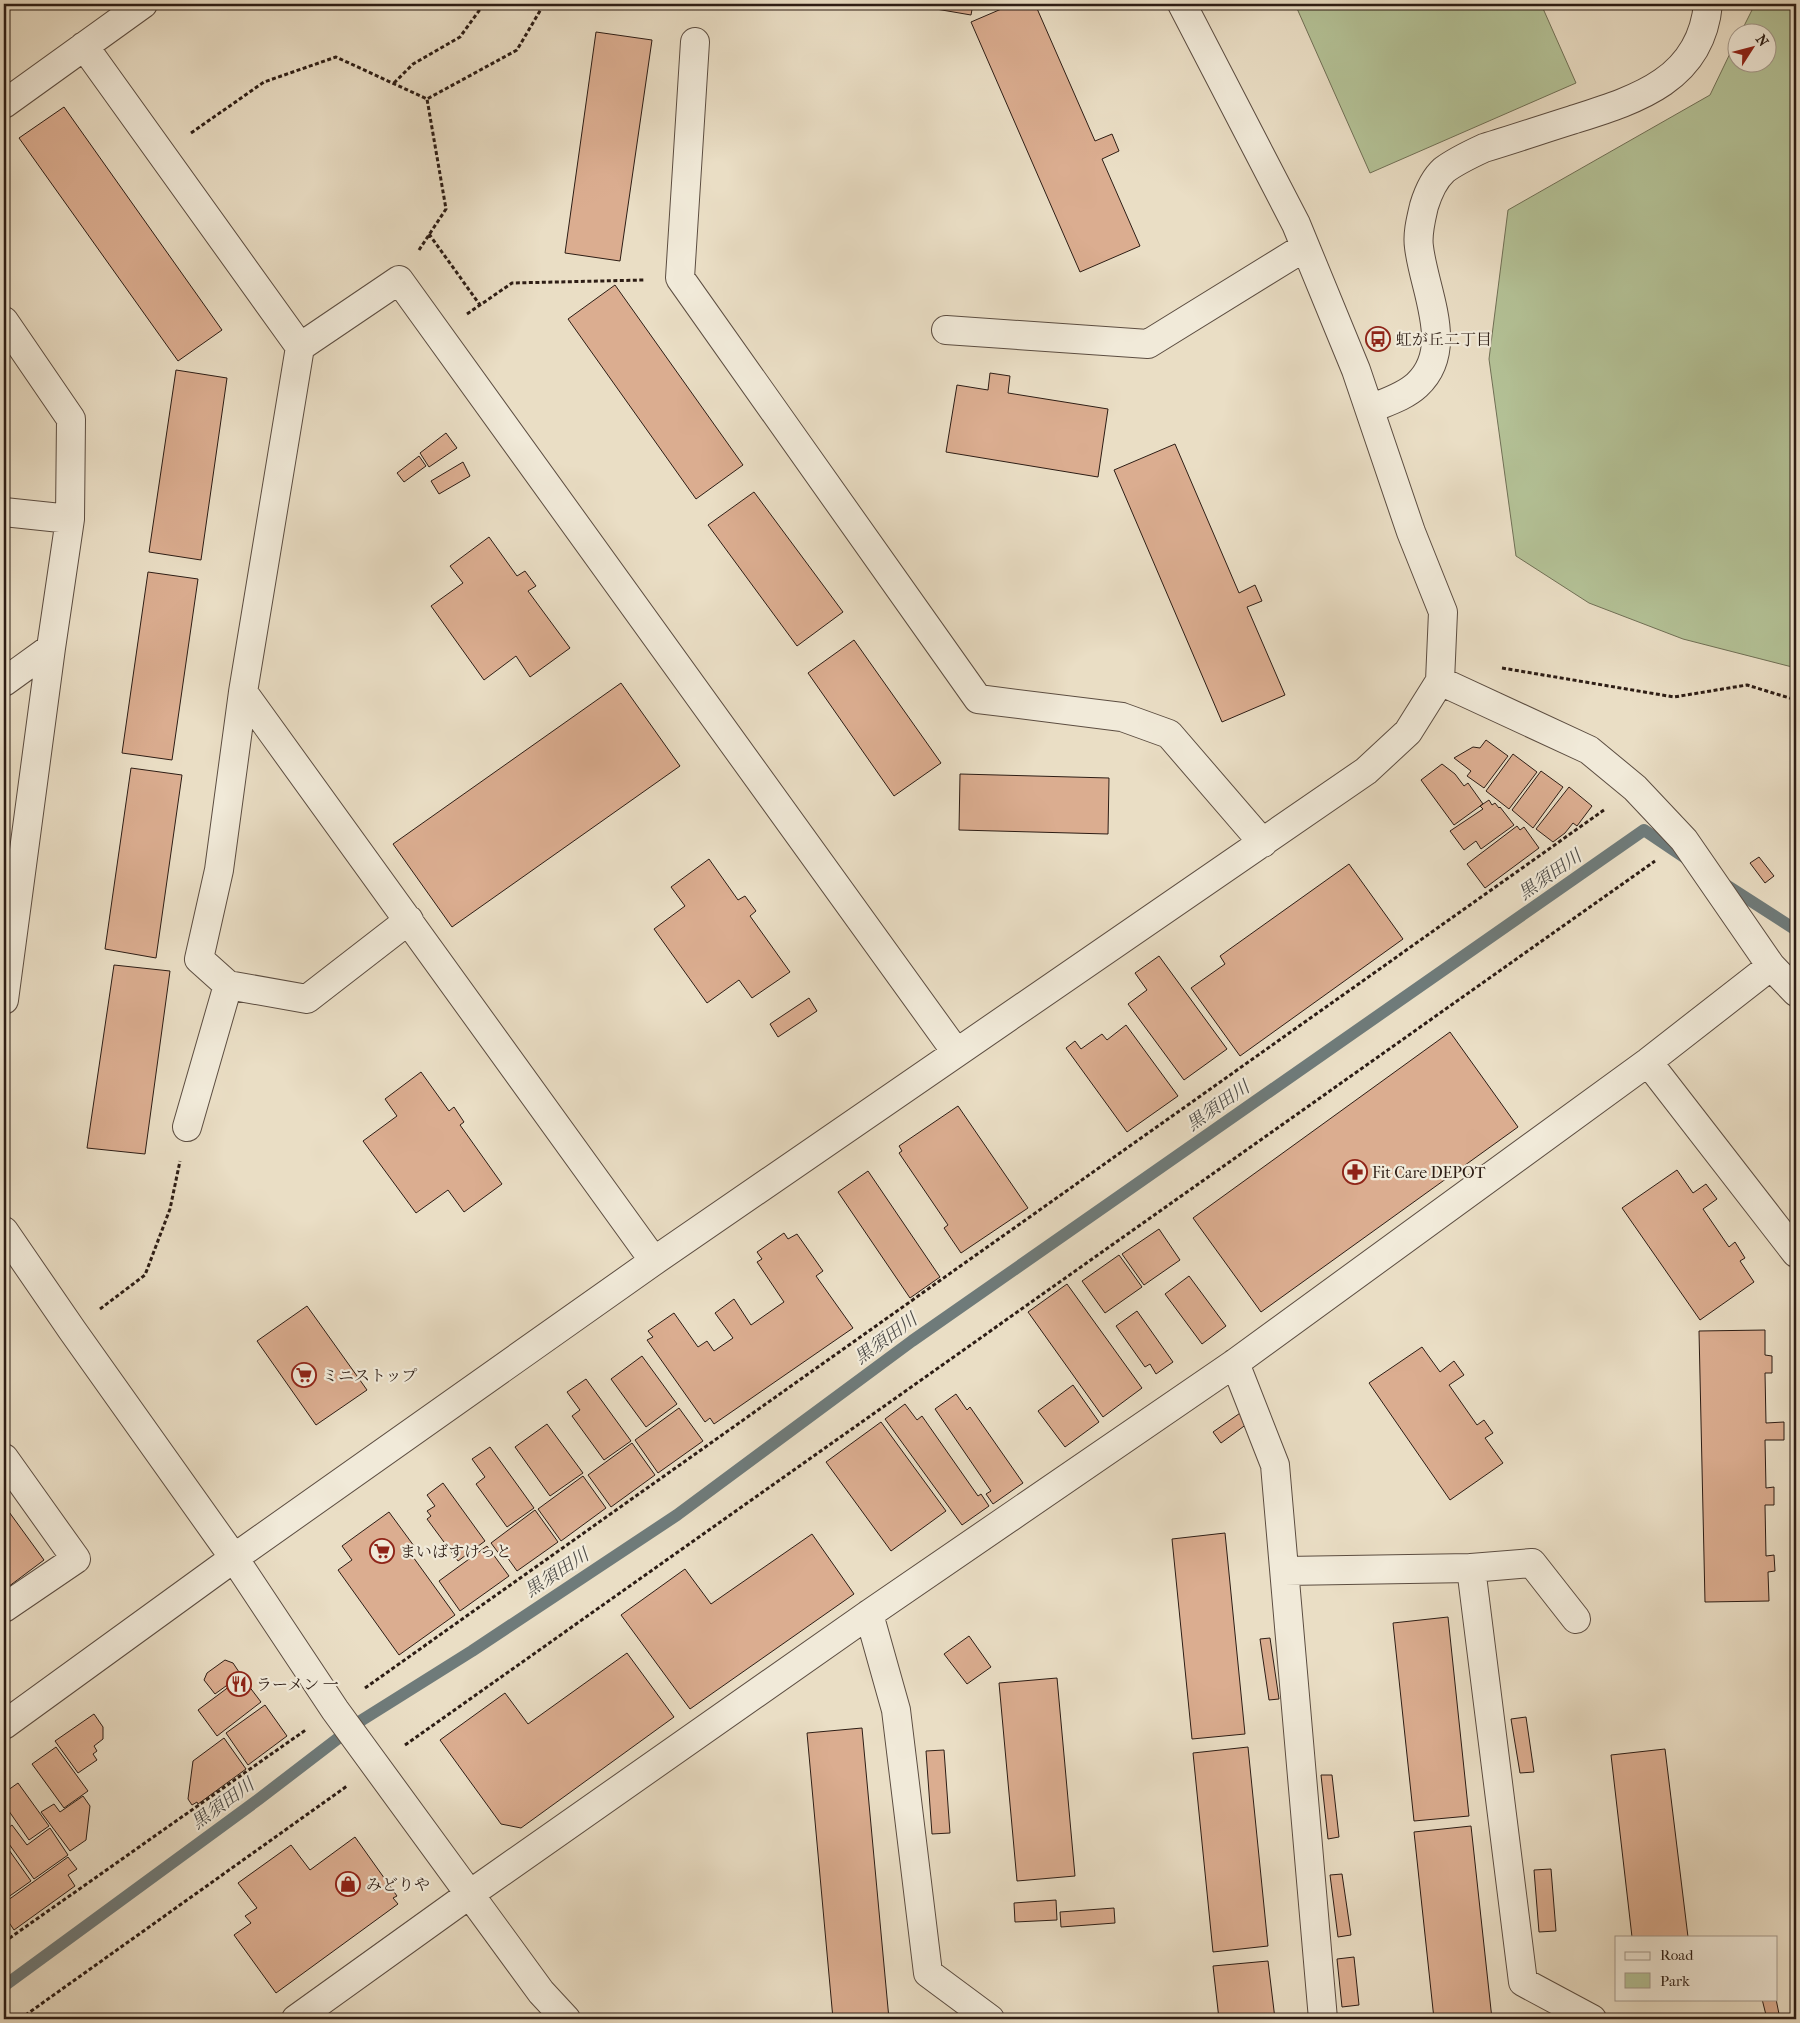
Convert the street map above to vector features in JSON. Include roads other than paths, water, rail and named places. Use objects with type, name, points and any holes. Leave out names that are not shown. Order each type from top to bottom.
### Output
[{"type":"street","points":[[4,104],[143,4]]},
{"type":"street","points":[[4,1725],[234,1558],[654,1261],[1263,843],[1373,764],[1408,732],[1440,681],[1442,612],[1411,532],[1370,408],[1296,224],[1182,4]]},
{"type":"street","points":[[1370,408],[1403,395],[1418,384],[1429,370],[1437,351],[1436,328],[1419,246],[1420,222],[1428,193],[1443,171],[1464,157],[1484,148],[1630,101],[1654,89],[1680,68],[1697,44],[1707,16],[1708,4]]},
{"type":"street","points":[[695,42],[680,278],[978,699],[1122,717],[1170,734],[1263,843]]},
{"type":"street","points":[[84,46],[300,347],[243,692],[219,870],[200,959],[228,985],[307,999],[409,920]]},
{"type":"street","points":[[946,330],[1148,344],[1305,247]]},
{"type":"street","points":[[300,347],[399,280],[956,1052]]},
{"type":"street","points":[[4,321],[71,419],[70,519],[4,1000]]},
{"type":"street","points":[[4,512],[70,519]]},
{"type":"street","points":[[4,682],[52,648]]},
{"type":"street","points":[[1440,681],[1589,750],[1635,788],[1684,840],[1771,966],[1796,992]]},
{"type":"street","points":[[243,692],[654,1261]]},
{"type":"street","points":[[296,2019],[470,1894],[869,1614],[1235,1363],[1648,1062],[1771,966]]},
{"type":"street","points":[[187,1128],[228,985]]},
{"type":"street","points":[[1648,1062],[1796,1253]]},
{"type":"street","points":[[4,1231],[234,1558],[338,1714],[541,1992],[566,2019]]},
{"type":"street","points":[[1235,1363],[1275,1465],[1323,2019]]},
{"type":"street","points":[[4,1458],[76,1559],[4,1608]]},
{"type":"street","points":[[1285,1571],[1471,1568],[1532,1563],[1576,1619]]},
{"type":"street","points":[[1471,1568],[1523,1982],[1592,2019]]},
{"type":"street","points":[[869,1614],[896,1710],[928,1973],[990,2019]]},
{"type":"waterway","name":"黒須田川","points":[[4,1986],[259,1799],[362,1720],[472,1651],[677,1515],[912,1341],[1644,830],[1687,859]]},
{"type":"waterway","name":"黒須田川","points":[[1723,883],[1796,930]]},
{"type":"place","name":"虹が丘二丁目","points":[[1378,339]]},
{"type":"place","name":"Fit Care DEPOT","points":[[1355,1172]]},
{"type":"place","name":"ミニストップ","points":[[304,1375]]},
{"type":"place","name":"まいばすけっと","points":[[382,1551]]},
{"type":"place","name":"ラーメン 一","points":[[239,1684]]},
{"type":"place","name":"みどりや","points":[[348,1884]]}]
